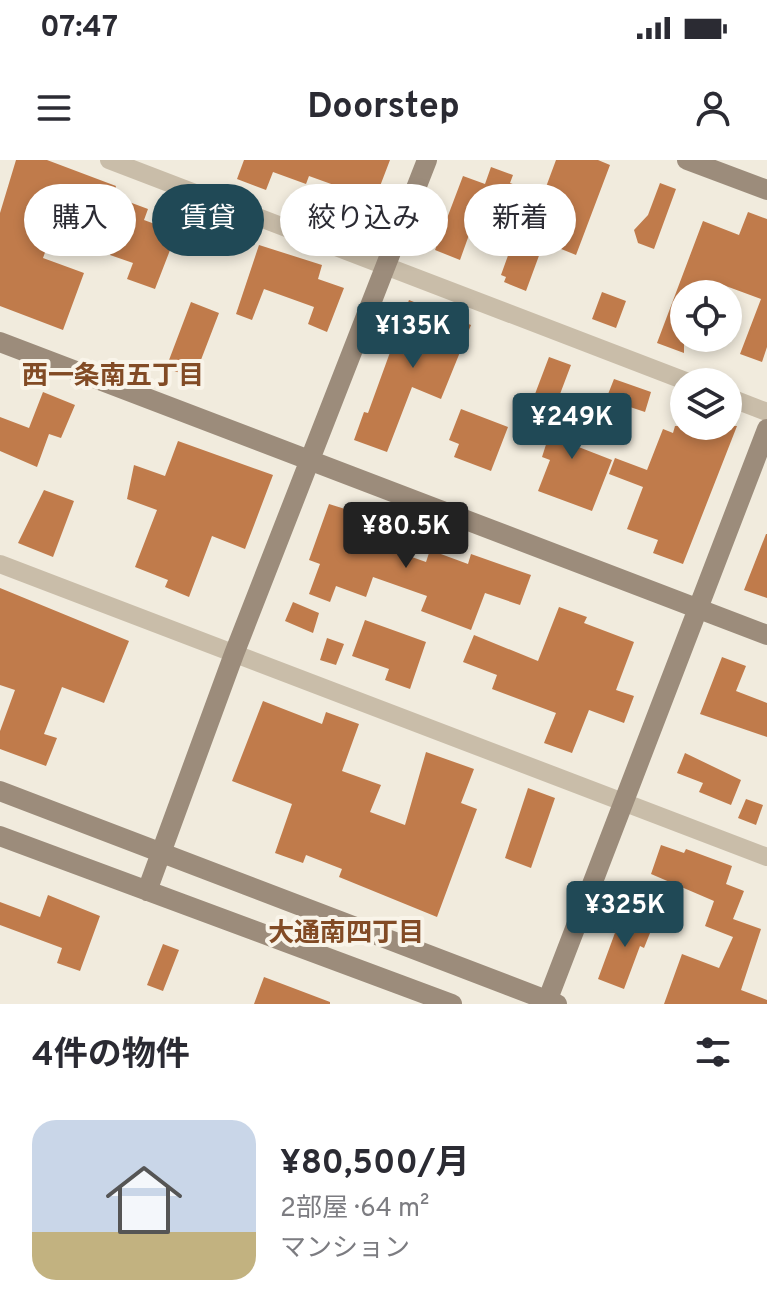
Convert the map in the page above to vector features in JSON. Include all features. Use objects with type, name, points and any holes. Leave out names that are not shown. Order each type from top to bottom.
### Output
[{"type":"street","points":[[109,160],[670,375]]},
{"type":"street","points":[[147,891],[234,654],[427,160]]},
{"type":"street","points":[[687,160],[767,190]]},
{"type":"street","points":[[0,342],[767,635]]},
{"type":"street","points":[[742,402],[767,412]]},
{"type":"street","points":[[0,791],[550,1003],[622,802],[767,429]]},
{"type":"street","points":[[0,564],[767,857]]},
{"type":"street","points":[[0,836],[452,1004]]},
{"type":"building","points":[[16,160],[47,160],[111,184],[24,184],[24,256],[44,256],[84,273],[63,330],[0,306],[0,213]]},
{"type":"building","points":[[244,160],[390,160],[381,184],[331,184],[309,176],[306,184],[273,172],[266,190],[264,184],[250,184],[237,179]]},
{"type":"building","points":[[556,160],[598,160],[610,165],[576,255],[576,184],[547,184]]},
{"type":"building","points":[[491,167],[513,175],[510,183],[513,184],[485,184]]},
{"type":"building","points":[[463,176],[485,184],[464,184],[464,249],[460,260],[448,255],[448,216]]},
{"type":"building","points":[[660,183],[676,189],[654,249],[638,243],[634,230],[648,215]]},
{"type":"building","points":[[136,205],[148,209],[144,220],[152,223],[152,256],[168,256],[155,289],[127,279],[133,263],[113,256],[136,256]]},
{"type":"building","points":[[748,212],[767,219],[767,347],[762,362],[740,354],[761,299],[742,292],[742,280],[681,280],[703,221],[739,235]]},
{"type":"building","points":[[264,247],[280,252],[280,256],[294,256],[322,265],[318,279],[344,288],[327,332],[308,324],[314,307],[264,289],[252,320],[236,314],[255,256],[264,256]]},
{"type":"building","points":[[508,256],[539,256],[526,291],[504,282],[506,277],[501,275]]},
{"type":"building","points":[[602,292],[626,301],[616,328],[592,319]]},
{"type":"building","points":[[409,300],[471,325],[441,399],[412,387],[387,452],[354,440],[364,412],[368,413]]},
{"type":"building","points":[[191,302],[219,313],[194,378],[166,368]]},
{"type":"building","points":[[670,309],[670,348],[657,343]]},
{"type":"building","points":[[549,357],[571,365],[557,402],[535,394]]},
{"type":"building","points":[[614,379],[651,392],[645,412],[630,407],[626,416],[603,407]]},
{"type":"building","points":[[43,392],[75,405],[61,438],[49,434],[37,467],[0,451],[0,417],[29,428]]},
{"type":"building","points":[[560,401],[589,412],[576,446],[612,460],[592,511],[538,491],[550,460],[542,457]]},
{"type":"building","points":[[461,409],[508,427],[491,471],[454,457],[459,444],[449,440]]},
{"type":"building","points":[[663,429],[670,432],[670,440],[732,440],[683,564],[653,553],[658,540],[627,529],[643,487],[609,474],[615,458],[647,470]]},
{"type":"building","points":[[178,441],[273,475],[245,549],[212,536],[189,597],[165,587],[168,580],[135,567],[157,510],[127,499],[134,465],[165,476]]},
{"type":"building","points":[[44,490],[74,501],[53,557],[18,543]]},
{"type":"building","points":[[329,504],[387,522],[378,545],[426,562],[430,550],[468,564],[471,554],[531,575],[520,605],[485,593],[471,630],[421,611],[427,596],[373,577],[366,597],[336,586],[330,602],[309,594],[320,564],[309,560]]},
{"type":"building","points":[[767,534],[767,598],[744,590]]},
{"type":"building","points":[[0,588],[129,641],[104,703],[62,687],[44,734],[57,738],[46,766],[0,749],[0,731],[15,690],[0,685]]},
{"type":"building","points":[[293,602],[319,613],[313,633],[285,621]]},
{"type":"building","points":[[559,607],[587,617],[584,623],[634,642],[616,690],[634,696],[624,723],[589,710],[572,753],[544,743],[556,713],[492,689],[497,675],[463,662],[474,635],[538,661]]},
{"type":"building","points":[[365,620],[426,642],[410,689],[385,680],[389,669],[352,656]]},
{"type":"building","points":[[327,638],[344,644],[336,665],[320,660]]},
{"type":"building","points":[[722,657],[746,666],[736,691],[767,703],[767,737],[700,714]]},
{"type":"building","points":[[263,701],[322,724],[326,712],[359,724],[342,771],[381,785],[370,812],[405,825],[426,752],[474,769],[461,803],[477,809],[437,917],[339,877],[342,869],[306,855],[303,863],[275,853],[292,804],[232,781]]},
{"type":"building","points":[[685,753],[741,780],[731,805],[699,792],[703,783],[677,773]]},
{"type":"building","points":[[528,788],[555,798],[531,868],[505,858]]},
{"type":"building","points":[[746,799],[763,805],[756,825],[738,818]]},
{"type":"building","points":[[661,845],[684,853],[686,849],[732,866],[726,884],[744,891],[733,919],[761,929],[741,990],[767,1000],[767,1004],[664,1004],[682,954],[719,968],[733,937],[705,926],[714,901],[651,874]]},
{"type":"building","points":[[48,895],[100,916],[80,971],[57,963],[62,948],[0,925],[0,902],[40,917]]},
{"type":"building","points":[[623,911],[654,923],[644,948],[640,946],[624,989],[598,979]]},
{"type":"building","points":[[163,944],[179,950],[163,991],[147,985]]},
{"type":"building","points":[[264,977],[330,1002],[330,1004],[254,1004]]},
{"type":"district","name":"西一条南五丁目","points":[[113,377]]},
{"type":"district","name":"大通南四丁目","points":[[346,934]]}]
